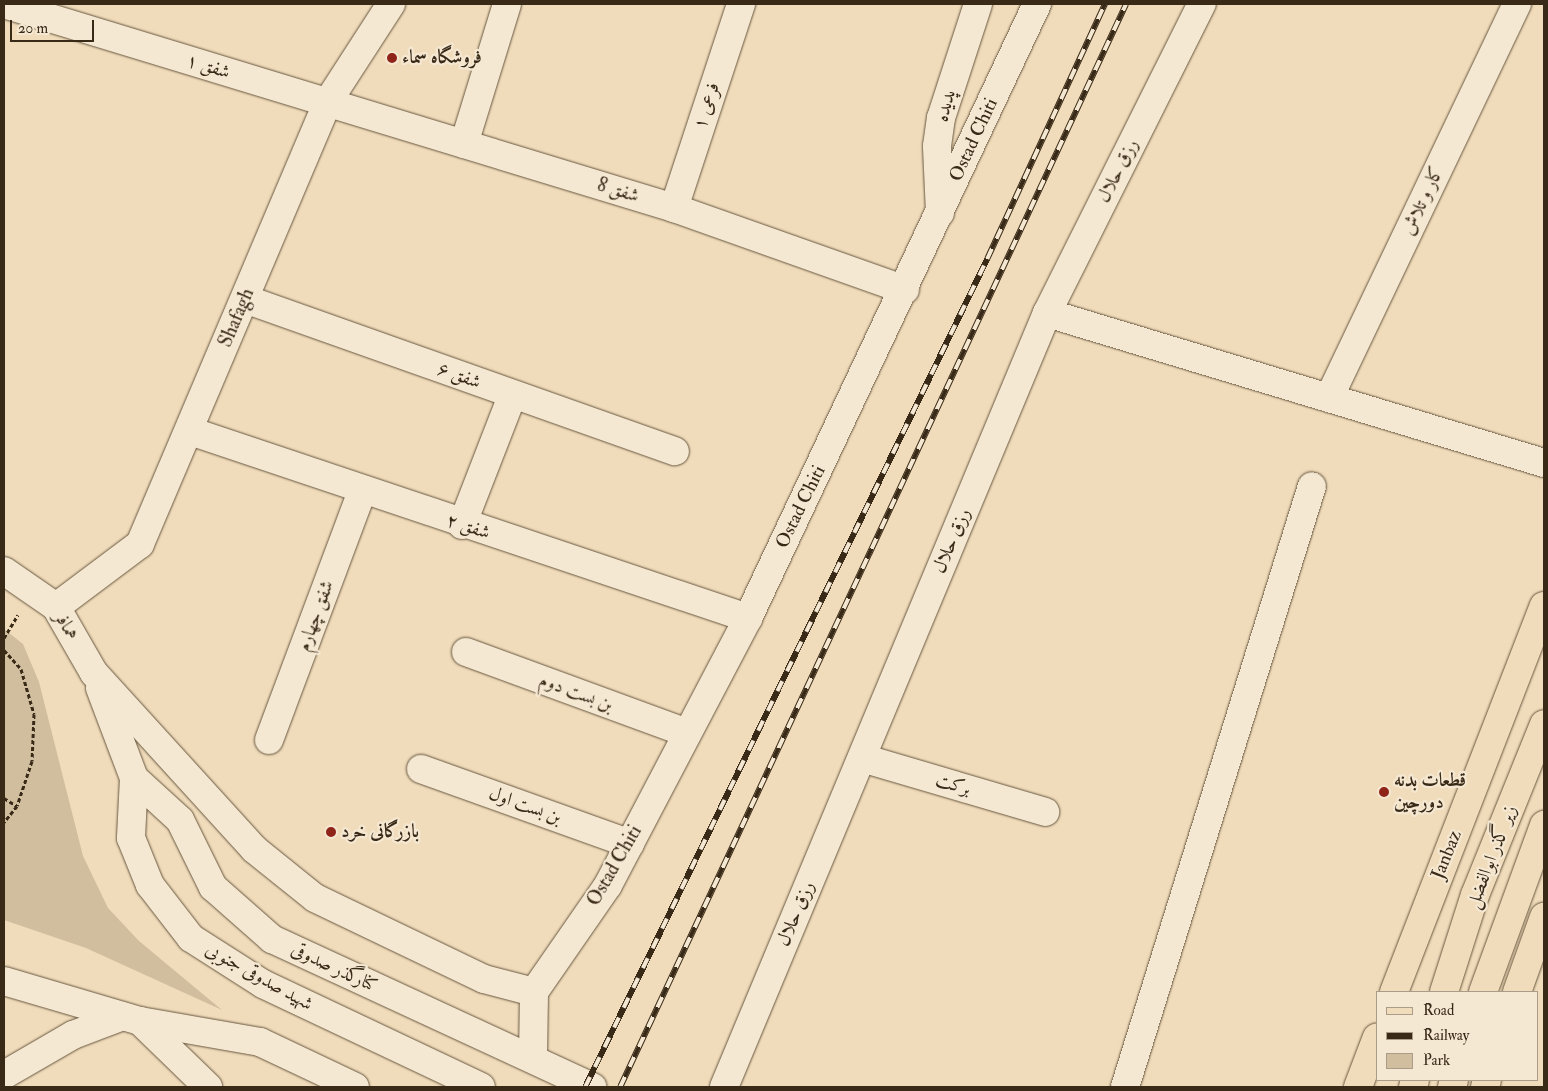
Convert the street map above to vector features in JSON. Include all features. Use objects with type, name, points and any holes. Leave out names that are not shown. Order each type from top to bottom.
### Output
[{"type":"main road","name":"Janbaz","points":[[1394,991],[1544,606]]},
{"type":"main road","name":"زیر گذر ابوالفضل","points":[[1444,991],[1475,895],[1544,724]]},
{"type":"main road","name":"زیر گذر ابوالفضل","points":[[1483,991],[1544,825]]},
{"type":"main road","points":[[1517,991],[1544,918]]},
{"type":"main road","points":[[1358,1087],[1376,1040]]},
{"type":"street","name":"شفق ۱","points":[[4,4],[327,103]]},
{"type":"street","name":"Shafagh","points":[[56,607],[140,544],[190,431],[327,103],[390,4]]},
{"type":"street","points":[[464,144],[507,4]]},
{"type":"street","name":"فرعی ۱","points":[[674,208],[741,4]]},
{"type":"street","name":"پدیده","points":[[940,213],[937,146],[941,118],[978,4]]},
{"type":"street","name":"Ostad Chiti","points":[[534,992],[608,885],[748,618],[905,290],[1037,4]]},
{"type":"street","name":"رزق حلال","points":[[724,1087],[1047,313],[1202,4]]},
{"type":"street","name":"کار و تلاش","points":[[1330,398],[1517,4]]},
{"type":"street","name":"شفق 8","points":[[327,103],[674,208],[905,290]]},
{"type":"street","name":"شفق ۶","points":[[245,299],[512,396],[675,451]]},
{"type":"street","points":[[1047,313],[1544,463]]},
{"type":"street","points":[[462,525],[512,396]]},
{"type":"street","name":"شفق ۲","points":[[190,431],[462,525],[748,618]]},
{"type":"street","points":[[1125,1087],[1312,486]]},
{"type":"street","name":"شفق چهارم","points":[[269,740],[362,491]]},
{"type":"street","name":"همافر","points":[[4,571],[56,607],[94,673]]},
{"type":"street","name":"بن بست دوم","points":[[466,652],[687,733]]},
{"type":"street","points":[[94,673],[254,849],[315,898],[484,979],[534,992],[532,1057]]},
{"type":"street","name":"شهید صدوقی جنوبی","points":[[94,673],[134,778],[131,838],[150,885],[191,938],[263,984],[480,1087]]},
{"type":"street","name":"برکت","points":[[862,758],[1045,812]]},
{"type":"street","name":"بن بست اول","points":[[421,769],[630,844]]},
{"type":"street","name":"کنارگذر صدوقی","points":[[134,778],[180,820],[214,887],[272,939],[532,1057],[592,1087]]},
{"type":"street","points":[[4,981],[132,1019],[260,1042],[355,1087]]},
{"type":"street","points":[[4,1074],[73,1035],[132,1019]]},
{"type":"street","points":[[132,1019],[208,1087]]},
{"type":"path","points":[[4,650],[21,669],[34,714],[32,761],[17,806],[4,822]]},
{"type":"path","points":[[4,798],[17,806]]},
{"type":"green space","points":[[4,629],[23,644],[39,682],[83,856],[108,908],[139,941],[222,1010],[86,948],[4,920]]},
{"type":"railway","points":[[585,1087],[987,259],[1105,4]]},
{"type":"railway","points":[[620,1087],[1126,4]]},
{"type":"place","name":"فروشگاه سماء","points":[[392,58]]},
{"type":"place","name":"قطعات بدنه دورچین","points":[[1384,792]]},
{"type":"place","name":"بازرگانی خرد","points":[[331,832]]}]
